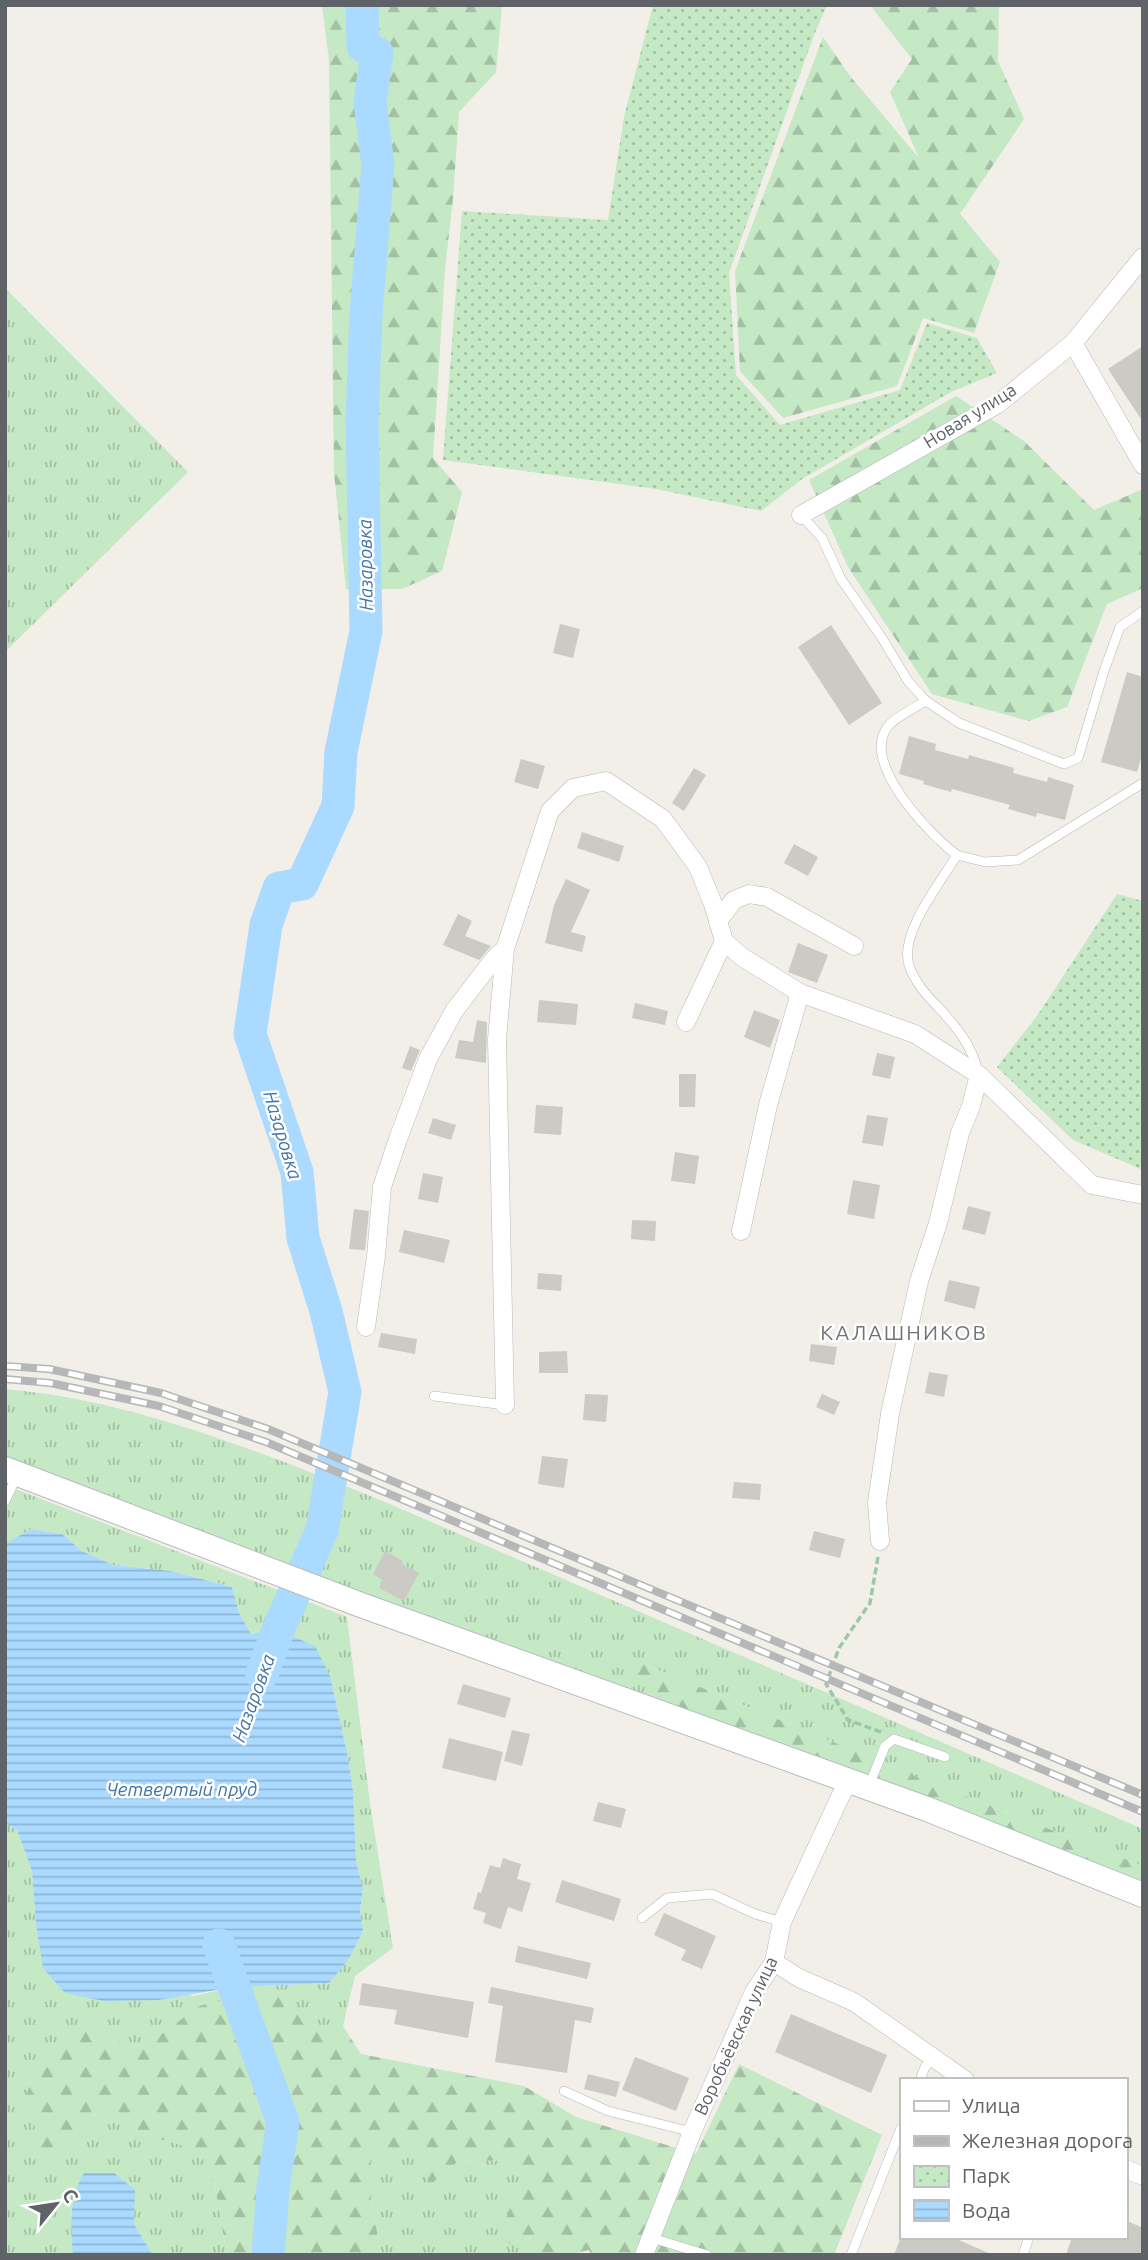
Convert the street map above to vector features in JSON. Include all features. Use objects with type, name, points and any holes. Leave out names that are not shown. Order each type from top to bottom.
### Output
[{"type":"street","name":"Новая улица","points":[[801,514],[998,404],[1073,343],[1143,257]]},
{"type":"street","points":[[1073,343],[1143,465]]},
{"type":"street","points":[[505,1405],[497,1039],[505,949],[550,811],[573,788],[606,781],[663,819],[698,867],[723,941],[742,957],[800,993],[915,1034],[979,1074],[1092,1185],[1143,1195]]},
{"type":"street","points":[[718,921],[734,900],[749,894],[767,897],[854,946]]},
{"type":"street","points":[[686,1022],[723,941]]},
{"type":"street","points":[[366,1327],[382,1187],[398,1139],[428,1059],[454,1011],[494,959],[505,949]]},
{"type":"street","points":[[741,1231],[768,1105],[800,993]]},
{"type":"street","points":[[880,1541],[877,1502],[893,1401],[919,1281],[979,1074]]},
{"type":"street","points":[[12,1472],[384,1614],[858,1784],[1143,1895]]},
{"type":"street","name":"Воробьёвская улица","points":[[644,2255],[692,2132],[754,1992],[774,1962],[782,1922],[858,1784]]},
{"type":"street","points":[[774,1962],[799,1978],[855,2002],[962,2078]]},
{"type":"lane","points":[[801,514],[822,538],[841,579],[908,681],[926,701],[959,723],[1064,764],[1078,758],[1120,627],[1143,611]]},
{"type":"lane","points":[[926,701],[889,724],[881,743],[883,765],[905,802],[943,845],[957,855],[985,862],[1018,860],[1143,783]]},
{"type":"lane","points":[[957,855],[919,916],[909,942],[908,964],[920,987],[960,1030],[974,1053],[979,1074]]},
{"type":"lane","points":[[433,1396],[505,1405]]},
{"type":"lane","points":[[5,1501],[12,1472]]},
{"type":"lane","points":[[858,1784],[884,1746],[894,1739],[945,1757]]},
{"type":"lane","points":[[642,1918],[667,1898],[712,1894],[755,1914],[782,1922]]},
{"type":"lane","points":[[921,2078],[932,2059]]},
{"type":"lane","points":[[564,2091],[608,2111],[692,2132]]},
{"type":"lane","points":[[851,2255],[900,2131]]},
{"type":"lane","points":[[652,2238],[707,2255]]},
{"type":"path","points":[[880,1541],[870,1603],[839,1648],[826,1684],[848,1720],[883,1733],[889,1741]]},
{"type":"green space","points":[[322,5],[502,5],[496,72],[459,112],[445,270],[433,458],[462,492],[442,571],[402,589],[346,589],[334,473],[329,60]]},
{"type":"green space","points":[[653,5],[827,5],[729,273],[736,375],[780,425],[900,390],[927,323],[977,338],[997,373],[951,392],[802,479],[761,511],[656,489],[443,460],[462,211],[608,220],[624,117]]},
{"type":"green space","points":[[870,5],[999,5],[998,61],[1024,119],[960,214],[1000,262],[974,333],[923,318],[897,386],[783,418],[740,371],[735,271],[823,37],[850,76],[919,158],[890,92],[912,59]]},
{"type":"green space","points":[[5,288],[188,472],[5,652]]},
{"type":"green space","points":[[956,396],[1024,441],[1094,510],[1143,489],[1143,588],[1107,604],[1067,707],[1029,721],[932,694],[848,567],[809,480]]},
{"type":"green space","points":[[1117,894],[1143,901],[1143,1170],[1073,1140],[997,1067],[1037,1016]]},
{"type":"green space","points":[[5,1389],[54,1395],[151,1417],[246,1448],[385,1502],[1143,1829],[1143,1866],[644,1664],[650,1697],[523,1653],[5,1460]]},
{"type":"green space","points":[[5,1485],[347,1617],[370,1804],[393,1948],[355,1976],[343,2026],[309,2026],[281,1996],[199,2006],[159,2036],[131,2049],[88,2022],[55,2167],[88,2113],[163,2140],[209,2152],[227,2255],[153,2255],[134,2224],[134,2190],[71,2212],[73,2255],[5,2255],[5,1823],[17,1830],[32,1871],[36,1924],[193,1996],[234,1987],[329,1983],[363,1931],[360,1911],[363,1889],[356,1861],[353,1791],[330,1676],[278,1630],[251,1634],[239,1613],[232,1587],[171,1571],[113,1565],[82,1551],[62,1534],[31,1529],[5,1546]]},
{"type":"green space","points":[[644,1664],[1143,1866],[1143,1881],[932,1800],[650,1697],[634,1669]]},
{"type":"green space","points":[[245,1994],[281,1996],[309,2026],[343,2026],[361,2054],[524,2086],[576,2117],[696,2154],[739,2064],[882,2135],[834,2255],[591,2255],[589,2250],[567,2255],[530,2255],[500,2238],[520,2176],[506,2160],[457,2162],[430,2185],[413,2149],[371,2154],[371,2198],[381,2255],[227,2255],[209,2152],[163,2140],[88,2113],[55,2167],[43,2157],[26,2095],[44,2054],[88,2022],[131,2049],[159,2036],[199,2006]]},
{"type":"green space","points":[[413,2149],[456,2162],[506,2160],[520,2176],[501,2238],[530,2255],[381,2255],[371,2198],[371,2154]]},
{"type":"water","name":"Четвертый пруд","points":[[31,1529],[62,1534],[82,1551],[113,1565],[171,1571],[232,1587],[239,1613],[251,1634],[278,1630],[315,1646],[330,1676],[348,1757],[353,1791],[356,1861],[363,1889],[360,1911],[363,1931],[348,1960],[329,1983],[234,1987],[158,2000],[104,2001],[65,1993],[43,1968],[32,1871],[17,1830],[5,1823],[5,1546]]},
{"type":"water","points":[[84,2173],[114,2173],[135,2190],[134,2224],[153,2255],[73,2255],[73,2203]]},
{"type":"building","points":[[1143,346],[1143,422],[1108,369]]},
{"type":"building","points":[[560,624],[580,629],[573,658],[553,653]]},
{"type":"building","points":[[831,625],[882,703],[849,725],[798,647]]},
{"type":"building","points":[[1127,672],[1143,677],[1143,752],[1137,772],[1101,762]]},
{"type":"building","points":[[909,736],[936,744],[935,750],[968,759],[969,755],[1014,768],[1013,773],[1047,782],[1048,777],[1074,785],[1065,820],[1037,813],[1036,817],[1008,809],[1010,805],[952,789],[951,792],[899,774]]},
{"type":"building","points":[[521,759],[545,766],[538,789],[514,782]]},
{"type":"building","points":[[694,768],[706,775],[684,811],[672,803]]},
{"type":"building","points":[[582,832],[624,846],[619,862],[577,848]]},
{"type":"building","points":[[794,844],[818,857],[808,876],[784,863]]},
{"type":"building","points":[[566,879],[590,890],[571,932],[586,936],[582,952],[545,943],[554,905]]},
{"type":"building","points":[[458,914],[472,921],[465,936],[491,946],[479,960],[443,945]]},
{"type":"building","points":[[798,943],[828,955],[817,983],[788,972]]},
{"type":"building","points":[[539,1000],[578,1004],[576,1025],[537,1022]]},
{"type":"building","points":[[635,1003],[668,1011],[665,1025],[632,1018]]},
{"type":"building","points":[[754,1010],[780,1020],[770,1048],[744,1037]]},
{"type":"building","points":[[477,1020],[487,1022],[486,1063],[455,1058],[459,1040],[473,1042]]},
{"type":"building","points":[[410,1046],[420,1050],[411,1071],[402,1068]]},
{"type":"building","points":[[877,1053],[895,1057],[890,1079],[872,1075]]},
{"type":"building","points":[[679,1074],[696,1074],[695,1107],[679,1107]]},
{"type":"building","points":[[536,1105],[563,1107],[561,1135],[534,1133]]},
{"type":"building","points":[[867,1115],[888,1118],[883,1146],[862,1143]]},
{"type":"building","points":[[433,1118],[456,1125],[451,1140],[428,1133]]},
{"type":"building","points":[[675,1152],[699,1156],[695,1184],[671,1181]]},
{"type":"building","points":[[423,1173],[443,1177],[438,1203],[418,1199]]},
{"type":"building","points":[[853,1180],[880,1185],[874,1219],[847,1214]]},
{"type":"building","points":[[968,1206],[991,1212],[985,1235],[962,1229]]},
{"type":"building","points":[[354,1209],[369,1211],[365,1250],[349,1249]]},
{"type":"building","points":[[632,1220],[656,1221],[655,1241],[631,1239]]},
{"type":"building","points":[[404,1230],[450,1240],[444,1263],[399,1252]]},
{"type":"building","points":[[538,1273],[562,1275],[561,1291],[537,1289]]},
{"type":"building","points":[[949,1280],[980,1287],[975,1309],[944,1301]]},
{"type":"building","points":[[381,1333],[417,1339],[415,1354],[378,1347]]},
{"type":"building","points":[[811,1344],[837,1347],[834,1365],[809,1361]]},
{"type":"building","points":[[567,1351],[568,1373],[539,1373],[539,1352]]},
{"type":"building","points":[[929,1372],[948,1375],[944,1397],[925,1393]]},
{"type":"building","points":[[585,1394],[608,1395],[606,1422],[583,1420]]},
{"type":"building","points":[[822,1394],[840,1402],[834,1415],[816,1407]]},
{"type":"building","points":[[542,1456],[568,1459],[564,1488],[538,1484]]},
{"type":"building","points":[[734,1482],[761,1484],[760,1500],[732,1498]]},
{"type":"building","points":[[814,1531],[845,1539],[840,1558],[809,1550]]},
{"type":"building","points":[[385,1551],[419,1573],[404,1601],[379,1588],[383,1580],[373,1574]]},
{"type":"building","points":[[463,1684],[511,1698],[505,1718],[457,1704]]},
{"type":"building","points":[[512,1730],[530,1734],[522,1766],[504,1761]]},
{"type":"building","points":[[449,1738],[503,1752],[496,1781],[442,1768]]},
{"type":"building","points":[[598,1802],[626,1809],[621,1828],[593,1821]]},
{"type":"building","points":[[503,1858],[521,1864],[517,1879],[531,1883],[522,1912],[508,1907],[501,1929],[483,1923],[486,1913],[473,1909],[490,1865],[500,1868]]},
{"type":"building","points":[[562,1880],[621,1899],[614,1921],[555,1902]]},
{"type":"building","points":[[664,1913],[716,1936],[702,1969],[681,1960],[686,1950],[654,1935]]},
{"type":"building","points":[[518,1946],[591,1963],[587,1979],[515,1962]]},
{"type":"building","points":[[362,1983],[474,2002],[468,2038],[394,2024],[397,2010],[359,2005]]},
{"type":"building","points":[[491,1987],[594,2008],[591,2023],[575,2020],[567,2073],[495,2062],[503,2006],[488,2003]]},
{"type":"building","points":[[791,2014],[887,2055],[871,2093],[775,2052]]},
{"type":"building","points":[[635,2057],[689,2078],[676,2111],[622,2090]]},
{"type":"building","points":[[588,2074],[620,2082],[616,2097],[584,2089]]},
{"type":"building","points":[[1127,2221],[1143,2228],[1143,2255],[1066,2255],[1071,2239],[1127,2239]]},
{"type":"building","points":[[900,2239],[957,2239],[993,2255],[894,2255]]},
{"type":"waterway","name":"Назаровка","points":[[262,1674],[278,1630],[322,1530],[345,1392],[326,1311],[303,1238],[297,1172],[250,1034],[266,925],[279,888],[302,884],[338,806],[341,752],[366,631],[362,420],[366,314],[378,165],[370,102],[377,53],[363,46],[362,5]]},
{"type":"waterway","name":"Назаровка","points":[[219,1945],[283,2122],[273,2188],[268,2255]]},
{"type":"railway","points":[[5,1366],[49,1369],[161,1393],[268,1429],[1143,1795]]},
{"type":"railway","points":[[5,1379],[50,1383],[159,1406],[266,1442],[1143,1812]]},
{"type":"district","name":"КАЛАШНИКОВ","points":[[904,1333]]}]
